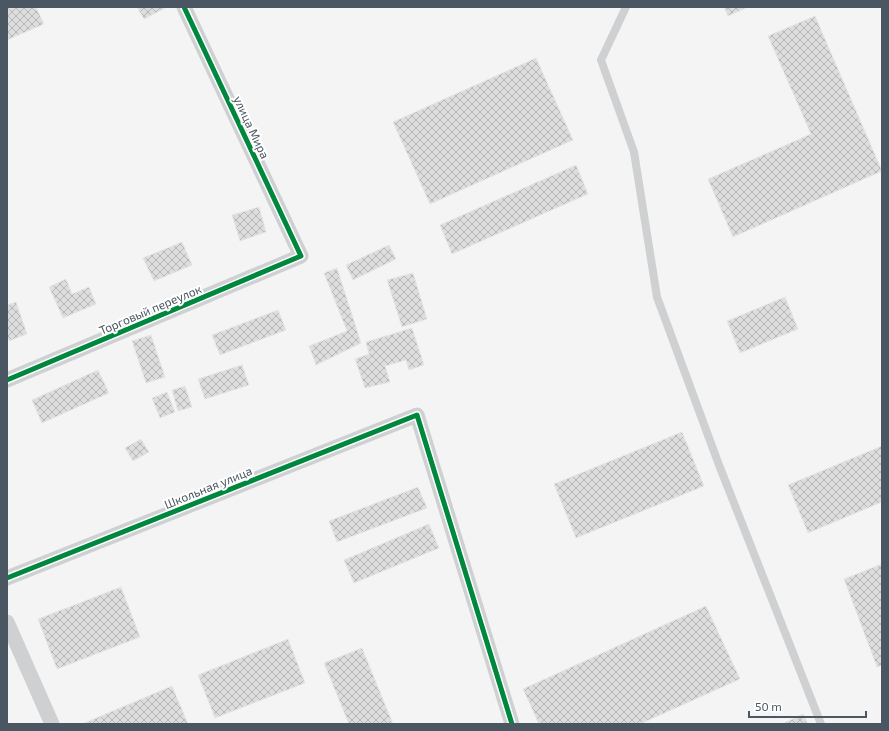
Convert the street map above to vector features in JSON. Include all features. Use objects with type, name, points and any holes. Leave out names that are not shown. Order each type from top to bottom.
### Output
[{"type":"street","name":"улица Мира","points":[[184,7],[301,256]]},
{"type":"street","name":"Торговый переулок","points":[[7,380],[301,256]]},
{"type":"street","name":"Школьная улица","points":[[7,578],[417,415],[512,724]]},
{"type":"street","points":[[7,622],[52,724]]},
{"type":"lane","points":[[626,7],[601,60],[634,152],[657,297],[719,465],[821,724]]},
{"type":"building","points":[[36,7],[44,24],[7,40],[7,8]]},
{"type":"building","points":[[137,7],[167,7],[144,19]]},
{"type":"building","points":[[724,7],[748,7],[728,16]]},
{"type":"building","points":[[815,16],[882,171],[733,237],[708,179],[811,134],[768,36]]},
{"type":"building","points":[[536,58],[573,140],[430,204],[393,122]]},
{"type":"building","points":[[576,165],[588,194],[452,254],[440,225]]},
{"type":"building","points":[[259,207],[266,232],[240,241],[232,215]]},
{"type":"building","points":[[182,242],[192,265],[154,281],[143,258]]},
{"type":"building","points":[[389,245],[396,259],[353,280],[346,265]]},
{"type":"building","points":[[337,268],[361,343],[316,365],[309,346],[347,331],[324,273]]},
{"type":"building","points":[[413,273],[427,319],[402,327],[387,280]]},
{"type":"building","points":[[66,279],[72,294],[89,287],[96,304],[63,318],[49,287]]},
{"type":"building","points":[[785,297],[798,329],[740,353],[727,321]]},
{"type":"building","points":[[16,302],[27,334],[9,341],[7,337],[7,305]]},
{"type":"building","points":[[278,310],[286,330],[220,355],[212,335]]},
{"type":"building","points":[[412,328],[424,365],[409,370],[406,360],[385,366],[390,382],[365,388],[355,359],[369,354],[366,342]]},
{"type":"building","points":[[151,335],[165,377],[146,383],[132,341]]},
{"type":"building","points":[[242,365],[249,385],[205,399],[198,379]]},
{"type":"building","points":[[98,370],[109,393],[42,423],[32,400]]},
{"type":"building","points":[[185,386],[192,407],[178,411],[172,390]]},
{"type":"building","points":[[167,392],[175,412],[160,418],[152,398]]},
{"type":"building","points":[[682,432],[704,486],[576,538],[554,484]]},
{"type":"building","points":[[141,439],[149,452],[133,461],[125,448]]},
{"type":"building","points":[[882,446],[882,502],[808,533],[788,485]]},
{"type":"building","points":[[418,487],[427,508],[337,542],[329,521]]},
{"type":"building","points":[[429,524],[439,548],[354,583],[344,560]]},
{"type":"building","points":[[882,564],[882,665],[877,667],[844,579]]},
{"type":"building","points":[[121,587],[140,637],[57,669],[38,619]]},
{"type":"building","points":[[706,606],[740,679],[640,724],[539,724],[523,689]]},
{"type":"building","points":[[288,639],[305,683],[215,718],[198,675]]},
{"type":"building","points":[[362,648],[393,724],[349,724],[324,663]]},
{"type":"building","points":[[172,686],[188,724],[82,724]]},
{"type":"building","points":[[803,714],[808,724],[782,724]]},
{"type":"cycle path","points":[[7,380],[301,256],[184,7]]},
{"type":"cycle path","points":[[7,578],[417,415],[512,724]]}]
